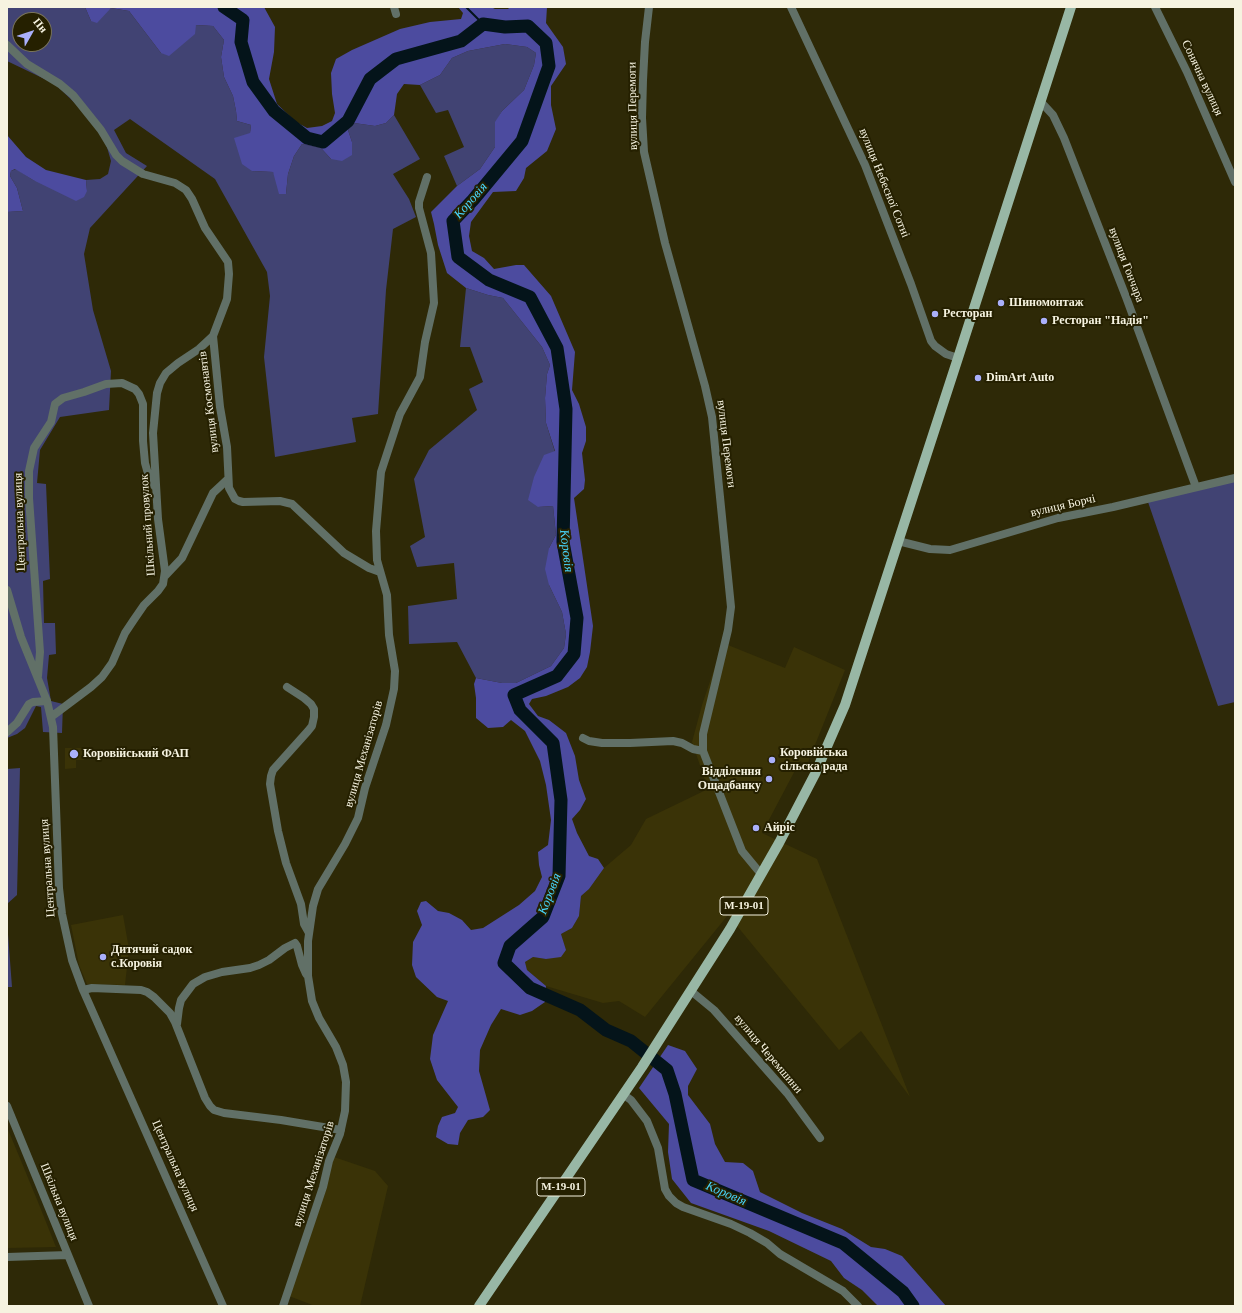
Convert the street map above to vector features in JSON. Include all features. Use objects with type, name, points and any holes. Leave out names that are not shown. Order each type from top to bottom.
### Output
[{"type":"main road","name":"М-19-01","points":[[479,1306],[624,1095],[691,991],[730,929],[815,774],[845,705],[1071,7]]},
{"type":"street","name":"вулиця Перемоги","points":[[649,7],[643,80],[642,118],[644,152],[668,256],[702,374],[712,417],[731,607],[728,630],[703,734],[703,751],[742,851],[761,874]]},
{"type":"street","name":"вулиця Небесної Сотні","points":[[791,7],[865,165],[911,284],[930,338],[935,346],[943,352],[958,358]]},
{"type":"street","name":"Сонячна вулиця","points":[[1155,7],[1190,78],[1235,182]]},
{"type":"street","name":"вулиця Космонавтів","points":[[7,45],[27,64],[60,84],[73,95],[101,130],[116,155],[122,161],[143,174],[175,183],[183,187],[190,194],[205,228],[226,259],[229,274],[227,298],[213,336],[220,407],[227,447],[228,479],[230,488],[237,500],[243,502],[280,501],[292,504],[344,553],[369,568],[380,572]]},
{"type":"street","name":"вулиця Гончара","points":[[1040,101],[1053,115],[1064,138],[1123,290],[1196,487]]},
{"type":"street","name":"вулиця Механізаторів","points":[[283,1306],[323,1187],[344,1117],[346,1098],[343,1065],[336,1047],[316,1012],[312,1001],[308,976],[307,950],[314,902],[318,890],[358,818],[365,788],[386,725],[393,696],[395,671],[389,635],[387,595],[380,572],[376,538],[380,475],[400,414],[421,373],[425,342],[434,303],[431,253],[419,208],[419,202],[427,177]]},
{"type":"street","name":"Шкільний провулок","points":[[51,717],[91,687],[104,675],[112,663],[133,621],[144,605],[160,589],[164,582],[165,576],[159,530],[153,427],[157,393],[164,376],[200,349],[213,336]]},
{"type":"street","name":"Центральна вулиця","points":[[156,488],[150,481],[145,463],[143,441],[143,404],[140,394],[135,389],[122,383],[106,384],[63,398],[55,404],[51,422],[34,448],[29,472],[29,498],[35,599],[40,644],[38,677],[51,717],[54,742],[57,859],[61,908],[72,960],[83,990],[223,1306]]},
{"type":"street","name":"вулиця Борчі","points":[[898,541],[930,549],[950,550],[1058,518],[1113,507],[1235,478]]},
{"type":"street","points":[[165,576],[182,558],[213,493],[228,479]]},
{"type":"street","points":[[7,590],[22,637],[38,677]]},
{"type":"street","name":"вулиця Механізаторів","points":[[287,687],[311,704],[314,709],[314,717],[312,726],[273,770],[270,784],[278,831],[286,863],[299,898],[304,924],[309,933]]},
{"type":"street","points":[[7,732],[18,723],[29,704],[33,702],[47,701]]},
{"type":"street","points":[[583,738],[595,742],[608,743],[673,741],[682,743],[693,749],[703,751]]},
{"type":"street","points":[[177,1026],[180,1002],[190,987],[197,981],[213,974],[266,962],[293,943],[297,946],[302,965],[308,976]]},
{"type":"street","points":[[83,990],[96,988],[141,990],[147,992],[164,1007],[173,1018],[177,1026],[207,1103],[214,1110],[224,1113],[341,1130]]},
{"type":"street","name":"вулиця Черемшини","points":[[691,991],[714,1010],[787,1093],[820,1138]]},
{"type":"street","points":[[624,1095],[631,1100],[647,1120],[658,1148],[665,1189],[676,1203],[683,1207],[731,1224],[750,1233],[767,1243],[780,1254],[843,1291],[858,1306]]},
{"type":"street","name":"Шкільна вулиця","points":[[7,1106],[89,1306]]},
{"type":"street","points":[[7,1257],[68,1255]]},
{"type":"shaded area","points":[[7,7],[85,7],[91,21],[111,8],[129,11],[161,53],[196,25],[213,26],[224,40],[221,57],[224,77],[233,96],[237,121],[251,125],[252,171],[273,172],[286,194],[288,174],[294,156],[302,144],[321,148],[331,159],[352,142],[348,130],[354,123],[375,126],[386,123],[394,115],[420,159],[393,174],[409,199],[416,217],[393,229],[386,290],[378,414],[352,418],[356,442],[275,457],[264,357],[270,296],[267,272],[215,179],[130,119],[114,130],[126,153],[147,166],[90,228],[84,254],[93,310],[111,371],[109,410],[60,417],[40,450],[37,483],[46,484],[50,579],[43,581],[44,623],[55,623],[56,654],[49,655],[47,678],[51,701],[63,704],[62,733],[43,732],[41,707],[36,706],[25,728],[17,734],[7,738],[7,212],[23,211],[17,188],[10,176],[11,171],[16,169],[33,180],[87,191],[86,180],[100,179],[108,174],[111,161],[104,137],[83,111],[55,84],[7,61]]},
{"type":"shaded area","points":[[85,7],[264,7],[275,27],[274,52],[269,79],[277,104],[296,122],[307,128],[322,126],[332,121],[335,113],[331,73],[336,59],[352,50],[400,29],[430,22],[461,19],[463,13],[458,7],[491,7],[495,9],[508,9],[510,7],[547,7],[546,23],[563,47],[566,64],[551,86],[551,105],[556,129],[547,151],[526,168],[524,178],[516,191],[493,192],[471,222],[469,236],[472,251],[484,258],[494,269],[524,265],[551,296],[575,352],[572,390],[579,404],[586,427],[586,441],[582,453],[585,480],[584,489],[574,498],[593,626],[590,652],[587,667],[580,678],[568,687],[546,696],[532,699],[529,704],[538,716],[549,720],[566,733],[575,756],[579,780],[586,799],[580,810],[572,819],[577,833],[589,856],[598,859],[604,868],[589,889],[581,896],[579,916],[572,928],[561,934],[566,950],[561,957],[546,959],[533,957],[525,962],[527,970],[546,986],[545,1002],[532,1011],[520,1015],[501,1009],[491,1025],[480,1050],[479,1071],[490,1110],[483,1117],[468,1120],[460,1133],[458,1145],[448,1144],[436,1137],[438,1126],[442,1117],[455,1113],[458,1107],[437,1080],[430,1059],[433,1035],[448,1001],[437,997],[416,977],[412,965],[413,942],[422,925],[417,911],[421,902],[426,901],[438,911],[449,913],[462,920],[471,930],[483,928],[519,905],[535,891],[542,877],[538,852],[548,845],[551,820],[546,785],[540,761],[525,731],[511,720],[503,727],[488,728],[476,718],[474,684],[476,678],[502,683],[516,683],[551,666],[564,648],[566,634],[562,612],[549,585],[545,569],[549,548],[556,535],[553,506],[538,507],[528,500],[534,477],[544,455],[555,451],[546,423],[545,398],[547,374],[550,365],[542,347],[503,298],[466,288],[447,273],[438,245],[431,212],[457,186],[480,169],[495,147],[495,122],[502,111],[524,90],[534,65],[536,53],[527,47],[505,44],[468,51],[452,58],[440,75],[420,85],[404,84],[397,94],[394,115],[386,123],[375,126],[354,123],[348,130],[352,142],[352,155],[342,161],[331,159],[321,148],[302,144],[294,156],[288,174],[286,194],[279,194],[273,172],[252,171],[242,164],[234,138],[250,133],[251,125],[237,121],[233,96],[224,77],[221,57],[224,40],[213,26],[196,25],[195,34],[169,56],[161,53],[129,11],[111,8],[97,23],[91,21]]},
{"type":"shaded area","points":[[505,44],[527,47],[536,53],[534,65],[524,90],[502,111],[496,122],[495,147],[480,169],[457,186],[444,156],[464,147],[448,110],[436,113],[420,85],[440,75],[452,58],[468,51]]},
{"type":"shaded area","points":[[7,135],[26,157],[46,170],[86,180],[87,191],[84,197],[76,201],[33,180],[15,169],[11,171],[10,176],[17,188],[23,211],[7,212]]},
{"type":"shaded area","points":[[466,288],[503,298],[542,347],[550,365],[547,374],[545,398],[546,423],[555,452],[538,507],[553,506],[556,535],[549,548],[549,585],[562,612],[566,634],[564,648],[551,666],[516,683],[502,683],[476,678],[457,642],[409,644],[408,606],[457,599],[454,563],[417,567],[410,546],[425,537],[414,479],[429,450],[477,410],[469,389],[483,382],[470,347],[460,347]]},
{"type":"shaded area","points":[[1235,480],[1235,702],[1218,706],[1148,502]]},
{"type":"shaded area","points":[[723,643],[785,668],[794,647],[845,670],[807,765],[800,761],[762,833],[817,859],[910,1097],[861,1031],[839,1050],[728,915],[645,1017],[619,1001],[603,1003],[546,986],[527,970],[525,962],[533,957],[546,959],[566,950],[561,934],[572,928],[579,916],[581,896],[589,889],[604,868],[631,845],[646,819],[708,789],[692,742],[702,705]]},
{"type":"shaded area","name":"Коровійський ФАП","points":[[65,748],[84,748],[84,760],[76,760],[76,768],[65,769]]},
{"type":"shaded area","points":[[20,768],[17,895],[7,904],[7,769]]},
{"type":"shaded area","name":"Дитячий садок с.Коровія","points":[[123,915],[129,949],[125,985],[87,984],[79,965],[71,925]]},
{"type":"shaded area","points":[[7,921],[12,987],[7,987]]},
{"type":"shaded area","points":[[668,1045],[685,1051],[697,1069],[688,1086],[688,1095],[710,1124],[715,1144],[725,1162],[743,1163],[753,1171],[760,1192],[802,1213],[842,1229],[871,1247],[885,1249],[902,1256],[946,1306],[878,1306],[862,1290],[844,1278],[831,1261],[769,1231],[691,1203],[672,1179],[668,1152],[669,1124],[639,1088]]},
{"type":"shaded area","points":[[7,1127],[38,1202],[56,1247],[7,1248]]},
{"type":"shaded area","points":[[334,1157],[375,1171],[388,1186],[360,1306],[315,1306],[289,1296]]},
{"type":"waterway","name":"Коровія","points":[[224,7],[243,20],[241,42],[253,82],[274,111],[307,138],[323,142],[348,121],[370,79],[396,59],[461,41],[483,24],[505,27],[528,26],[546,43],[549,66],[522,141],[473,200],[453,221],[458,257],[489,280],[530,297],[557,348],[566,409],[563,542],[577,618],[574,654],[557,676],[514,695],[520,710],[553,743],[561,800],[559,876],[543,917],[510,946],[504,963],[530,988],[580,1010],[606,1030],[631,1041],[667,1070],[675,1094],[693,1180],[843,1243],[903,1292],[913,1306]]},
{"type":"waterway","points":[[466,7],[483,24]]},
{"type":"place","name":"Шиномонтаж","points":[[1001,303]]},
{"type":"place","name":"Ресторан","points":[[935,314]]},
{"type":"place","name":"Ресторан \"Надія\"","points":[[1044,321]]},
{"type":"place","name":"DimArt Auto","points":[[978,378]]},
{"type":"place","name":"Коровійський ФАП","points":[[74,754]]},
{"type":"place","name":"Коровійська сільска рада","points":[[772,760]]},
{"type":"place","name":"Відділення Ощадбанку","points":[[769,779]]},
{"type":"place","name":"Айріс","points":[[756,828]]},
{"type":"place","name":"Дитячий садок с.Коровія","points":[[103,957]]}]
